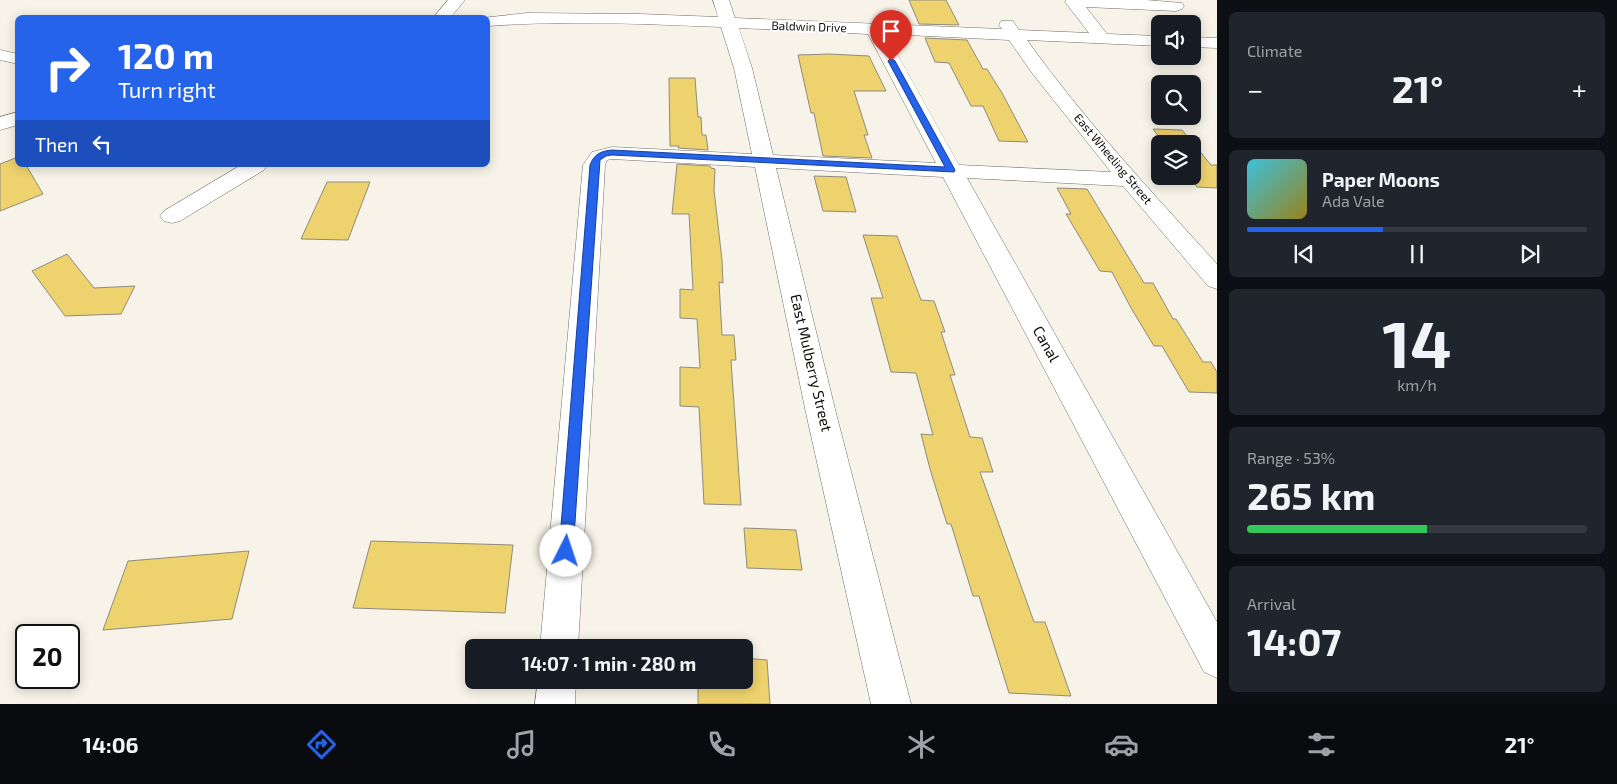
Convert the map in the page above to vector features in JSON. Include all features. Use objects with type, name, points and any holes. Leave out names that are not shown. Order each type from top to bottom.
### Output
[{"type":"street","points":[[444,15],[456,0]]},
{"type":"street","points":[[1098,32],[1073,2],[1176,6]]},
{"type":"street","name":"Baldwin Drive","points":[[490,21],[726,12],[874,29],[1013,35],[1098,32],[1151,40]]},
{"type":"street","name":"East Mulberry Street","points":[[726,12],[744,68],[890,704]]},
{"type":"street","name":"Canal","points":[[874,29],[1217,659]]},
{"type":"street","name":"East Wheeling Street","points":[[1013,35],[1129,180],[1217,280]]},
{"type":"street","points":[[1201,42],[1217,43]]},
{"type":"street","points":[[0,55],[15,58]]},
{"type":"street","points":[[0,124],[15,119]]},
{"type":"street","points":[[560,639],[593,175],[596,159],[604,154],[612,153],[1129,180]]},
{"type":"street","points":[[172,216],[253,167]]},
{"type":"street","points":[[556,704],[557,689]]},
{"type":"building","points":[[909,0],[946,0],[959,25],[919,24]]},
{"type":"building","points":[[925,38],[967,40],[983,69],[987,69],[1002,93],[1028,142],[999,141],[983,106],[971,106],[949,63],[935,62]]},
{"type":"building","points":[[798,55],[869,56],[886,91],[854,91],[868,135],[864,135],[872,158],[823,156],[814,113],[811,113]]},
{"type":"building","points":[[669,78],[695,78],[698,117],[701,117],[702,135],[706,135],[708,150],[670,146]]},
{"type":"building","points":[[1153,129],[1182,130],[1186,135],[1157,135]]},
{"type":"building","points":[[1201,153],[1211,165],[1217,165],[1217,188],[1197,187],[1196,185],[1201,185]]},
{"type":"building","points":[[15,158],[15,167],[27,167],[43,194],[0,211],[0,164]]},
{"type":"building","points":[[677,164],[710,166],[715,169],[714,190],[723,283],[719,282],[722,335],[734,335],[736,360],[731,360],[741,505],[704,504],[699,407],[680,406],[680,367],[700,368],[697,319],[680,318],[680,289],[693,290],[689,214],[672,214]]},
{"type":"building","points":[[814,176],[846,177],[856,212],[823,211]]},
{"type":"building","points":[[327,182],[370,182],[348,240],[301,239]]},
{"type":"building","points":[[1057,188],[1087,189],[1144,283],[1153,283],[1173,319],[1176,319],[1203,362],[1211,362],[1217,372],[1217,393],[1189,392],[1162,346],[1154,346],[1112,272],[1100,271],[1066,214],[1071,214]]},
{"type":"building","points":[[863,235],[897,236],[921,300],[934,301],[945,332],[941,332],[955,375],[950,375],[970,437],[982,438],[993,472],[980,472],[1034,622],[1045,622],[1071,696],[1009,693],[979,596],[973,596],[951,524],[947,524],[930,469],[921,434],[933,435],[916,373],[891,372],[871,298],[883,298]]},
{"type":"building","points":[[67,254],[94,288],[135,286],[121,314],[65,316],[32,271]]},
{"type":"building","points":[[744,528],[796,530],[802,570],[747,568]]},
{"type":"building","points":[[371,541],[513,545],[505,613],[353,608]]},
{"type":"building","points":[[249,551],[232,619],[103,630],[128,561]]},
{"type":"building","points":[[753,659],[767,660],[770,704],[698,704],[698,689],[753,689]]},
{"type":"route","points":[[566,551],[594,165],[596,159],[604,154],[612,153],[951,170],[891,61]]}]
